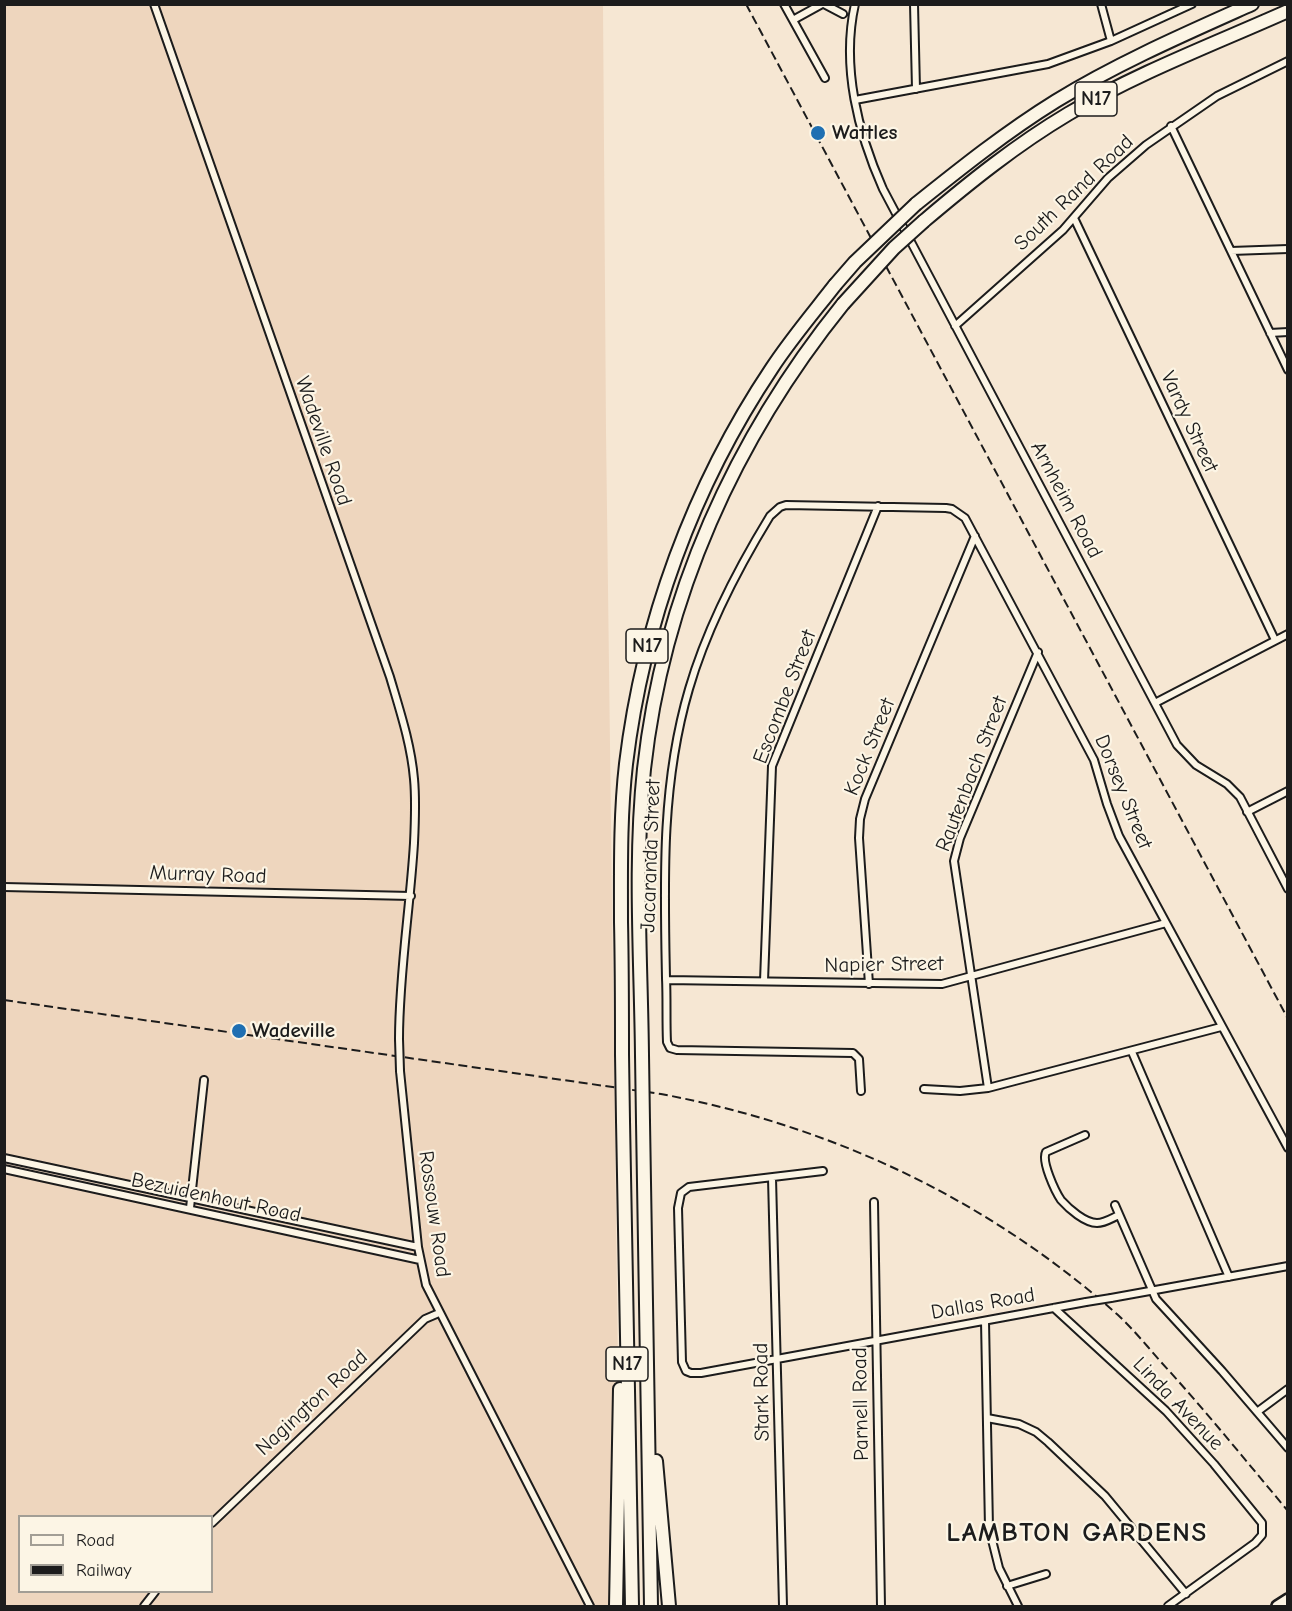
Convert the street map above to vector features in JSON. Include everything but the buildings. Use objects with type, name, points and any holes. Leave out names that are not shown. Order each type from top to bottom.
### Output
[{"type":"highway","name":"N17","points":[[632,1606],[622,1054],[622,816],[627,755],[646,649],[676,556],[716,463],[741,417],[772,368],[855,262],[916,204],[1013,129],[1056,101],[1139,56],[1252,4]]},
{"type":"highway","name":"N17","points":[[651,1606],[638,873],[644,769],[652,711],[678,605],[694,558],[733,470],[788,377],[843,304],[894,248],[924,220],[973,180],[1068,114],[1161,67],[1287,11]]},
{"type":"highway","points":[[616,1606],[620,1364],[626,1280]]},
{"type":"highway","points":[[649,1422],[657,1469],[669,1606]]},
{"type":"main road","points":[[1277,1606],[1287,1599]]},
{"type":"street","name":"Wadeville Road","points":[[154,4],[390,677],[410,744],[415,780],[411,896]]},
{"type":"street","points":[[784,4],[825,78]]},
{"type":"street","points":[[793,20],[823,4],[843,14]]},
{"type":"street","name":"Arnheim Road","points":[[855,4],[851,52],[855,100],[869,155],[883,189],[1182,752],[1196,765],[1235,791],[1287,889]]},
{"type":"street","points":[[914,4],[916,89]]},
{"type":"street","points":[[1101,4],[1111,41]]},
{"type":"street","points":[[855,100],[1048,64],[1111,41],[1192,4]]},
{"type":"street","name":"South Rand Road","points":[[955,326],[1074,218],[1122,164],[1171,126],[1218,96],[1287,62]]},
{"type":"street","points":[[1171,126],[1287,370]]},
{"type":"street","name":"Vardy Street","points":[[1074,218],[1275,640]]},
{"type":"street","points":[[1232,251],[1287,249]]},
{"type":"street","points":[[1270,333],[1287,332]]},
{"type":"street","name":"Jacaranda Street","points":[[861,1091],[860,1059],[853,1053],[677,1050],[670,1048],[667,1042],[663,865],[668,791],[680,725],[698,663],[724,598],[765,524],[780,507],[793,504],[878,506]]},
{"type":"street","name":"Dorsey Street","points":[[878,506],[946,508],[960,513],[969,523],[1094,760],[1119,836],[1287,1148]]},
{"type":"street","name":"Escombe Street","points":[[764,981],[772,766],[878,506]]},
{"type":"street","name":"Kock Street","points":[[869,984],[859,838],[860,819],[870,788],[975,536]]},
{"type":"street","points":[[1155,703],[1287,634]]},
{"type":"street","name":"Rautenbach Street","points":[[988,1088],[954,866],[955,855],[960,838],[1038,652]]},
{"type":"street","points":[[1247,813],[1287,791]]},
{"type":"street","name":"Murray Road","points":[[4,887],[411,896]]},
{"type":"street","name":"Rossouw Road","points":[[411,896],[399,999],[400,1071],[418,1247],[426,1285],[590,1606]]},
{"type":"street","name":"Napier Street","points":[[666,980],[936,984],[971,977],[1166,923]]},
{"type":"street","points":[[924,1089],[960,1091],[988,1088],[1221,1027]]},
{"type":"street","points":[[1131,1052],[1229,1277]]},
{"type":"street","points":[[190,1208],[204,1080]]},
{"type":"street","points":[[1085,1135],[1046,1152],[1044,1161],[1049,1173],[1062,1201],[1088,1220],[1101,1223],[1119,1215]]},
{"type":"street","name":"Bezuidenhout Road","points":[[4,1158],[418,1247]]},
{"type":"street","name":"Bezuidenhout Road","points":[[4,1169],[420,1260]]},
{"type":"street","points":[[772,1178],[823,1171]]},
{"type":"street","name":"Dallas Road","points":[[772,1178],[689,1187],[681,1193],[678,1208],[682,1362],[686,1371],[701,1373],[1287,1266]]},
{"type":"street","name":"Stark Road","points":[[772,1178],[783,1606]]},
{"type":"street","points":[[109,1191],[111,1180]]},
{"type":"street","name":"Parnell Road","points":[[874,1202],[881,1606]]},
{"type":"street","points":[[1115,1205],[1152,1291],[1161,1306],[1222,1371],[1287,1448]]},
{"type":"street","points":[[308,1235],[310,1223]]},
{"type":"street","name":"Linda Avenue","points":[[1054,1308],[1188,1434],[1258,1516],[1263,1527],[1262,1534],[1255,1543],[1186,1594]]},
{"type":"street","name":"Nagington Road","points":[[213,1522],[417,1327],[426,1319],[439,1313]]},
{"type":"street","points":[[985,1321],[989,1528],[996,1561],[1018,1606]]},
{"type":"street","points":[[1257,1412],[1287,1389]]},
{"type":"street","points":[[987,1418],[1019,1424],[1036,1432],[1105,1496],[1186,1594],[1168,1606]]},
{"type":"street","points":[[1007,1586],[1046,1574]]},
{"type":"street","points":[[144,1606],[154,1593]]},
{"type":"shaded area","points":[[5,5],[603,5],[606,432],[621,1606],[5,1606]]},
{"type":"railway","points":[[746,4],[1288,1019]]},
{"type":"railway","points":[[4,1000],[661,1094],[724,1108],[846,1147],[904,1173],[961,1203],[1015,1236],[1068,1274],[1118,1315],[1209,1417],[1288,1511]]},
{"type":"place","name":"Wattles","points":[[818,133]]},
{"type":"place","name":"Wadeville","points":[[239,1031]]},
{"type":"district","name":"LAMBTON GARDENS","points":[[1077,1533]]}]
